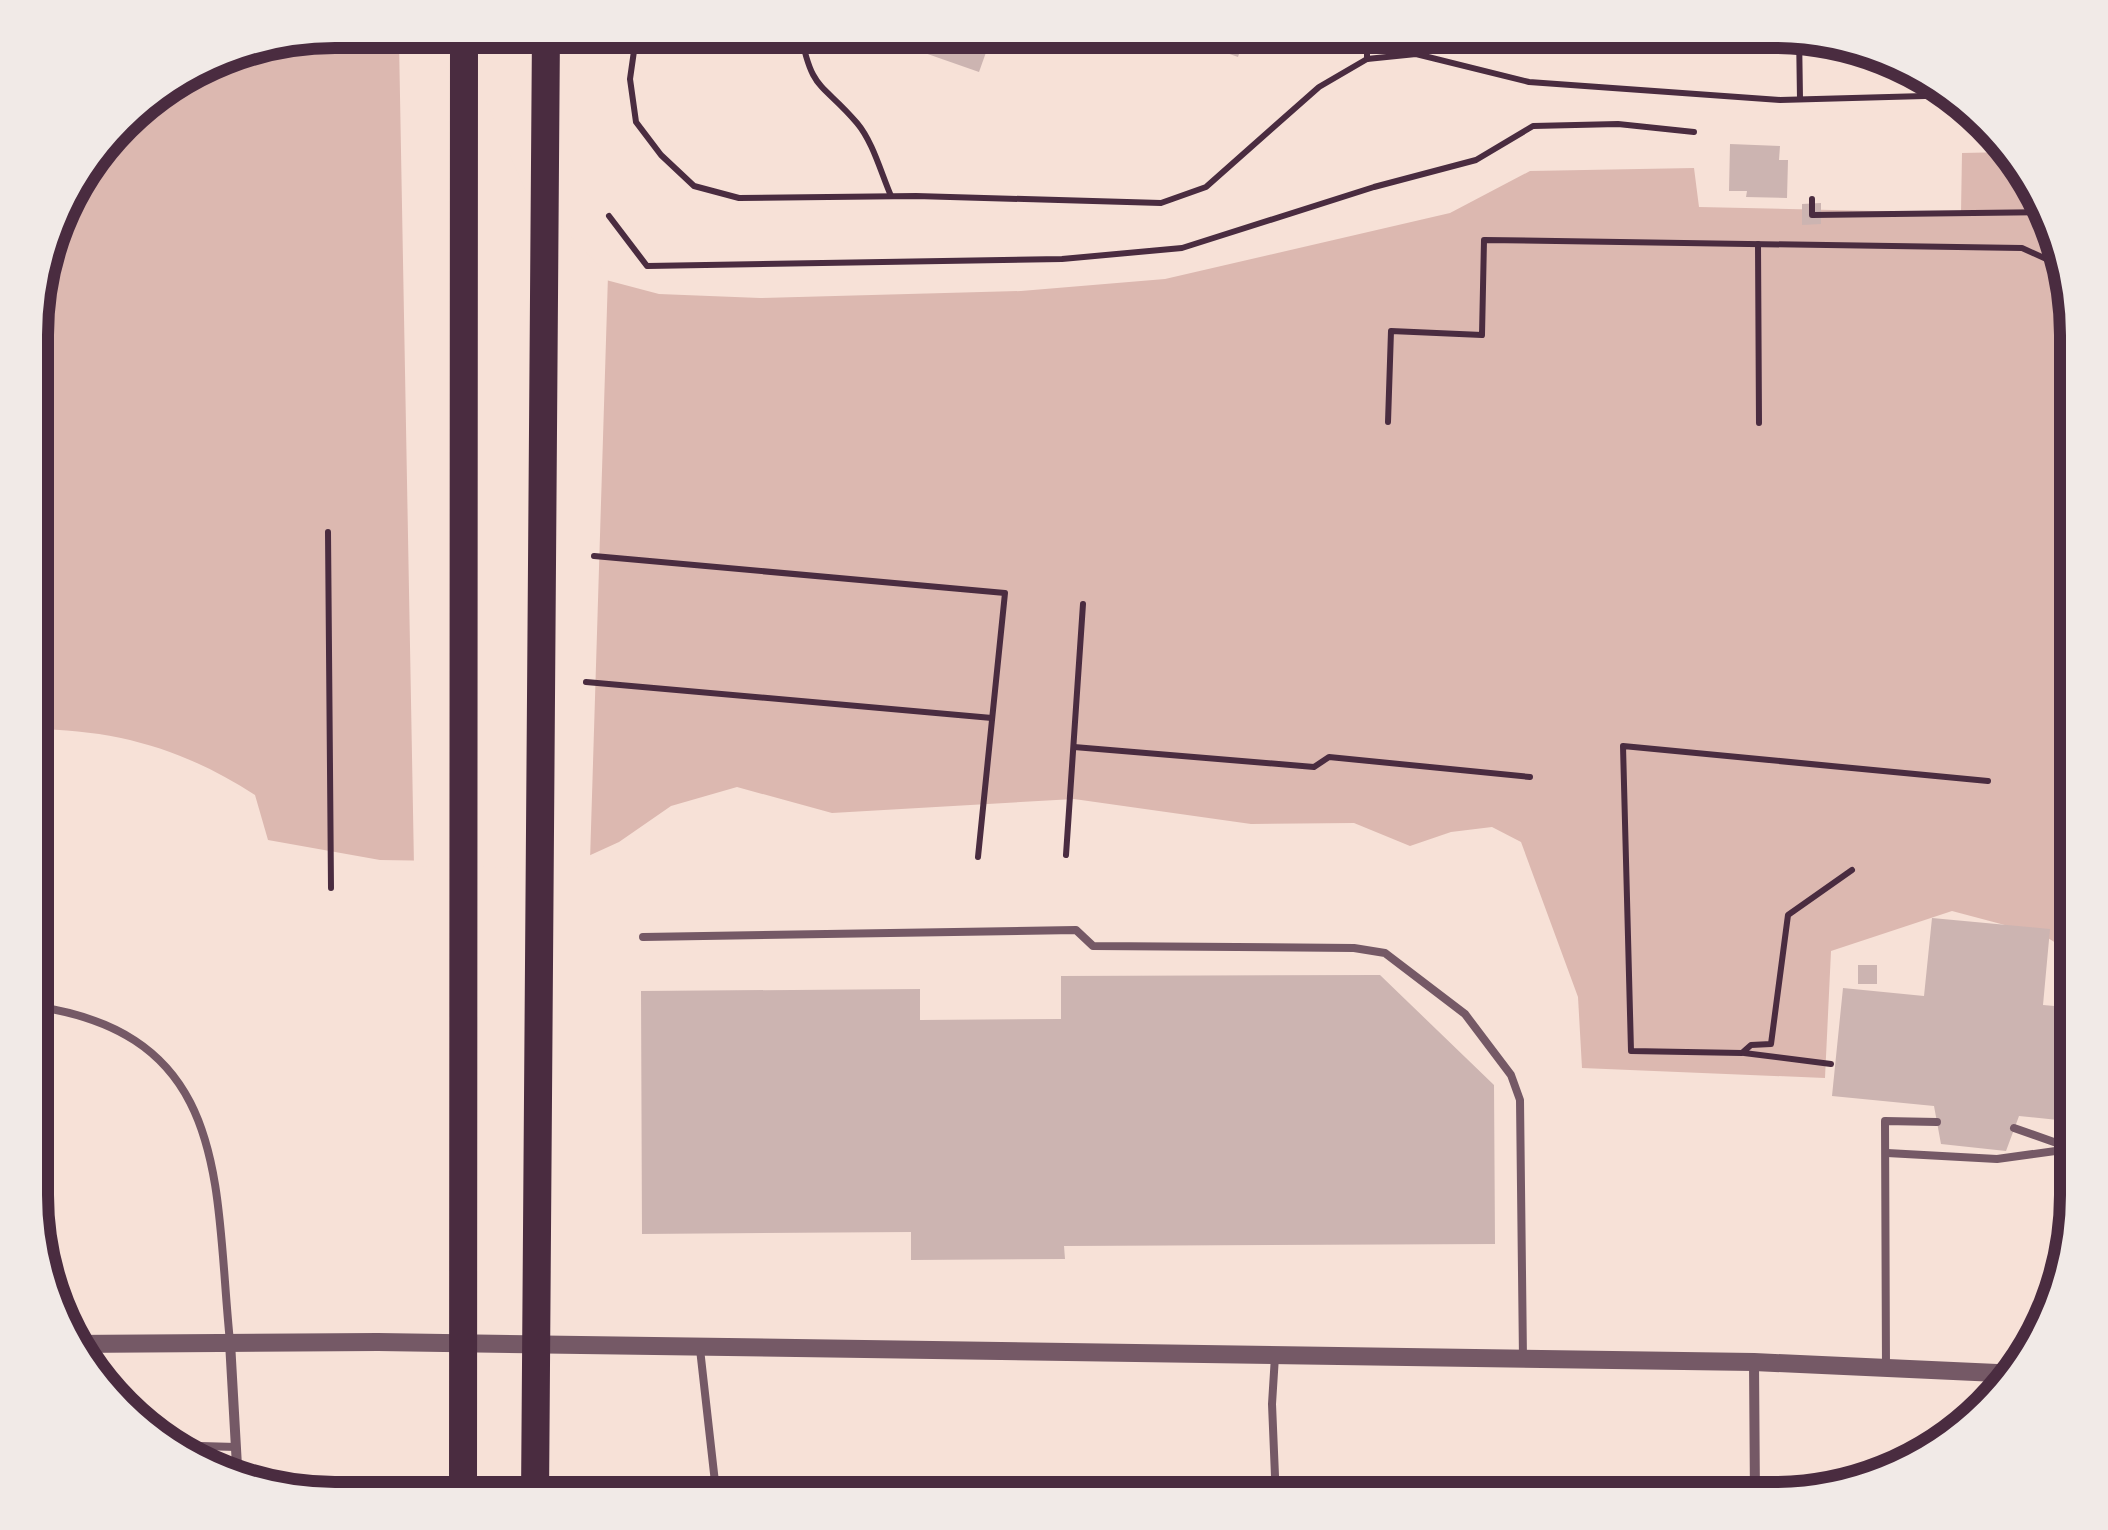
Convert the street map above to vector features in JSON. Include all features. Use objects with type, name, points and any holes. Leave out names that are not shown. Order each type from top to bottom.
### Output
[{"type":"highway","points":[[463,1482],[464,48]]},
{"type":"highway","points":[[535,1482],[546,48]]},
{"type":"street","points":[[230,1342],[237,1465]]},
{"type":"street","points":[[89,1344],[230,1342],[1754,1362],[1998,1373]]},
{"type":"street","points":[[1754,1362],[1755,1482]]},
{"type":"lane","points":[[643,937],[1076,930],[1093,946],[1354,948],[1386,952],[1465,1014],[1511,1075],[1520,1100],[1523,1359]]},
{"type":"lane","points":[[48,1009],[93,1019],[146,1045],[186,1092],[211,1148],[230,1342]]},
{"type":"lane","points":[[1886,1368],[1882,1309],[1885,1121],[1937,1122]]},
{"type":"lane","points":[[2014,1128],[2060,1143]]},
{"type":"lane","points":[[1886,1153],[1997,1158],[2060,1150]]},
{"type":"lane","points":[[700,1349],[716,1482]]},
{"type":"lane","points":[[1275,1482],[1272,1404],[1276,1356]]},
{"type":"lane","points":[[194,1446],[236,1447]]},
{"type":"path","points":[[634,48],[630,79],[636,122],[661,155],[694,186],[739,198],[892,196],[1161,203],[1206,187],[1318,87],[1367,59],[1416,54],[1529,82],[1800,99],[1931,96]]},
{"type":"path","points":[[803,48],[819,88],[858,124],[892,196]]},
{"type":"path","points":[[1367,48],[1367,59]]},
{"type":"path","points":[[1799,49],[1800,99]]},
{"type":"path","points":[[609,216],[647,266],[1062,259],[1182,248],[1374,187],[1476,160],[1533,126],[1618,124],[1694,132]]},
{"type":"path","points":[[1812,198],[1812,215],[2033,212]]},
{"type":"path","points":[[1388,422],[1391,332],[1482,334],[1484,240],[2022,248],[2050,261]]},
{"type":"path","points":[[1758,244],[1760,423]]},
{"type":"path","points":[[328,532],[330,888]]},
{"type":"path","points":[[594,556],[1005,594],[978,857]]},
{"type":"path","points":[[1066,855],[1083,604]]},
{"type":"path","points":[[586,682],[992,718]]},
{"type":"path","points":[[1831,1064],[1742,1053],[1630,1051],[1624,746],[1988,781]]},
{"type":"path","points":[[1074,747],[1314,767],[1329,757],[1530,777]]},
{"type":"path","points":[[1742,1053],[1751,1045],[1772,1044],[1788,915],[1852,870]]},
{"type":"shaded area","points":[[316,48],[413,48],[521,192],[606,280],[659,294],[760,298],[1021,291],[1165,279],[1450,213],[1530,171],[1694,168],[1699,207],[1961,213],[1962,153],[1995,152],[2031,208],[2055,279],[2060,316],[2060,946],[2043,935],[1952,911],[1831,951],[1825,1078],[1582,1068],[1578,997],[1521,842],[1492,827],[1451,832],[1410,846],[1354,823],[1251,824],[1074,799],[832,813],[737,787],[671,806],[619,842],[573,863],[380,860],[268,840],[255,795],[229,779],[149,745],[48,729],[48,334],[57,260],[86,191],[119,145],[145,119],[191,86],[260,57]]},
{"type":"pier","points":[[399,48],[422,48],[486,101],[525,189],[608,275],[590,861],[574,868],[414,866]]},
{"type":"building","points":[[910,48],[988,48],[979,72]]},
{"type":"building","points":[[1213,48],[1241,48],[1238,57]]},
{"type":"building","points":[[1730,144],[1780,146],[1779,160],[1788,160],[1787,198],[1746,197],[1747,191],[1729,191]]},
{"type":"building","points":[[1821,203],[1821,224],[1802,225],[1802,204]]},
{"type":"building","points":[[1932,918],[2050,929],[2043,1005],[2060,1006],[2060,1120],[2019,1116],[2006,1151],[1941,1144],[1934,1106],[1832,1096],[1843,988],[1924,996]]},
{"type":"building","points":[[1858,965],[1877,965],[1877,984],[1858,984]]},
{"type":"building","points":[[1380,975],[1494,1085],[1495,1244],[1064,1246],[1065,1259],[911,1260],[911,1232],[642,1234],[641,991],[920,989],[920,1020],[1061,1019],[1061,976]]}]
